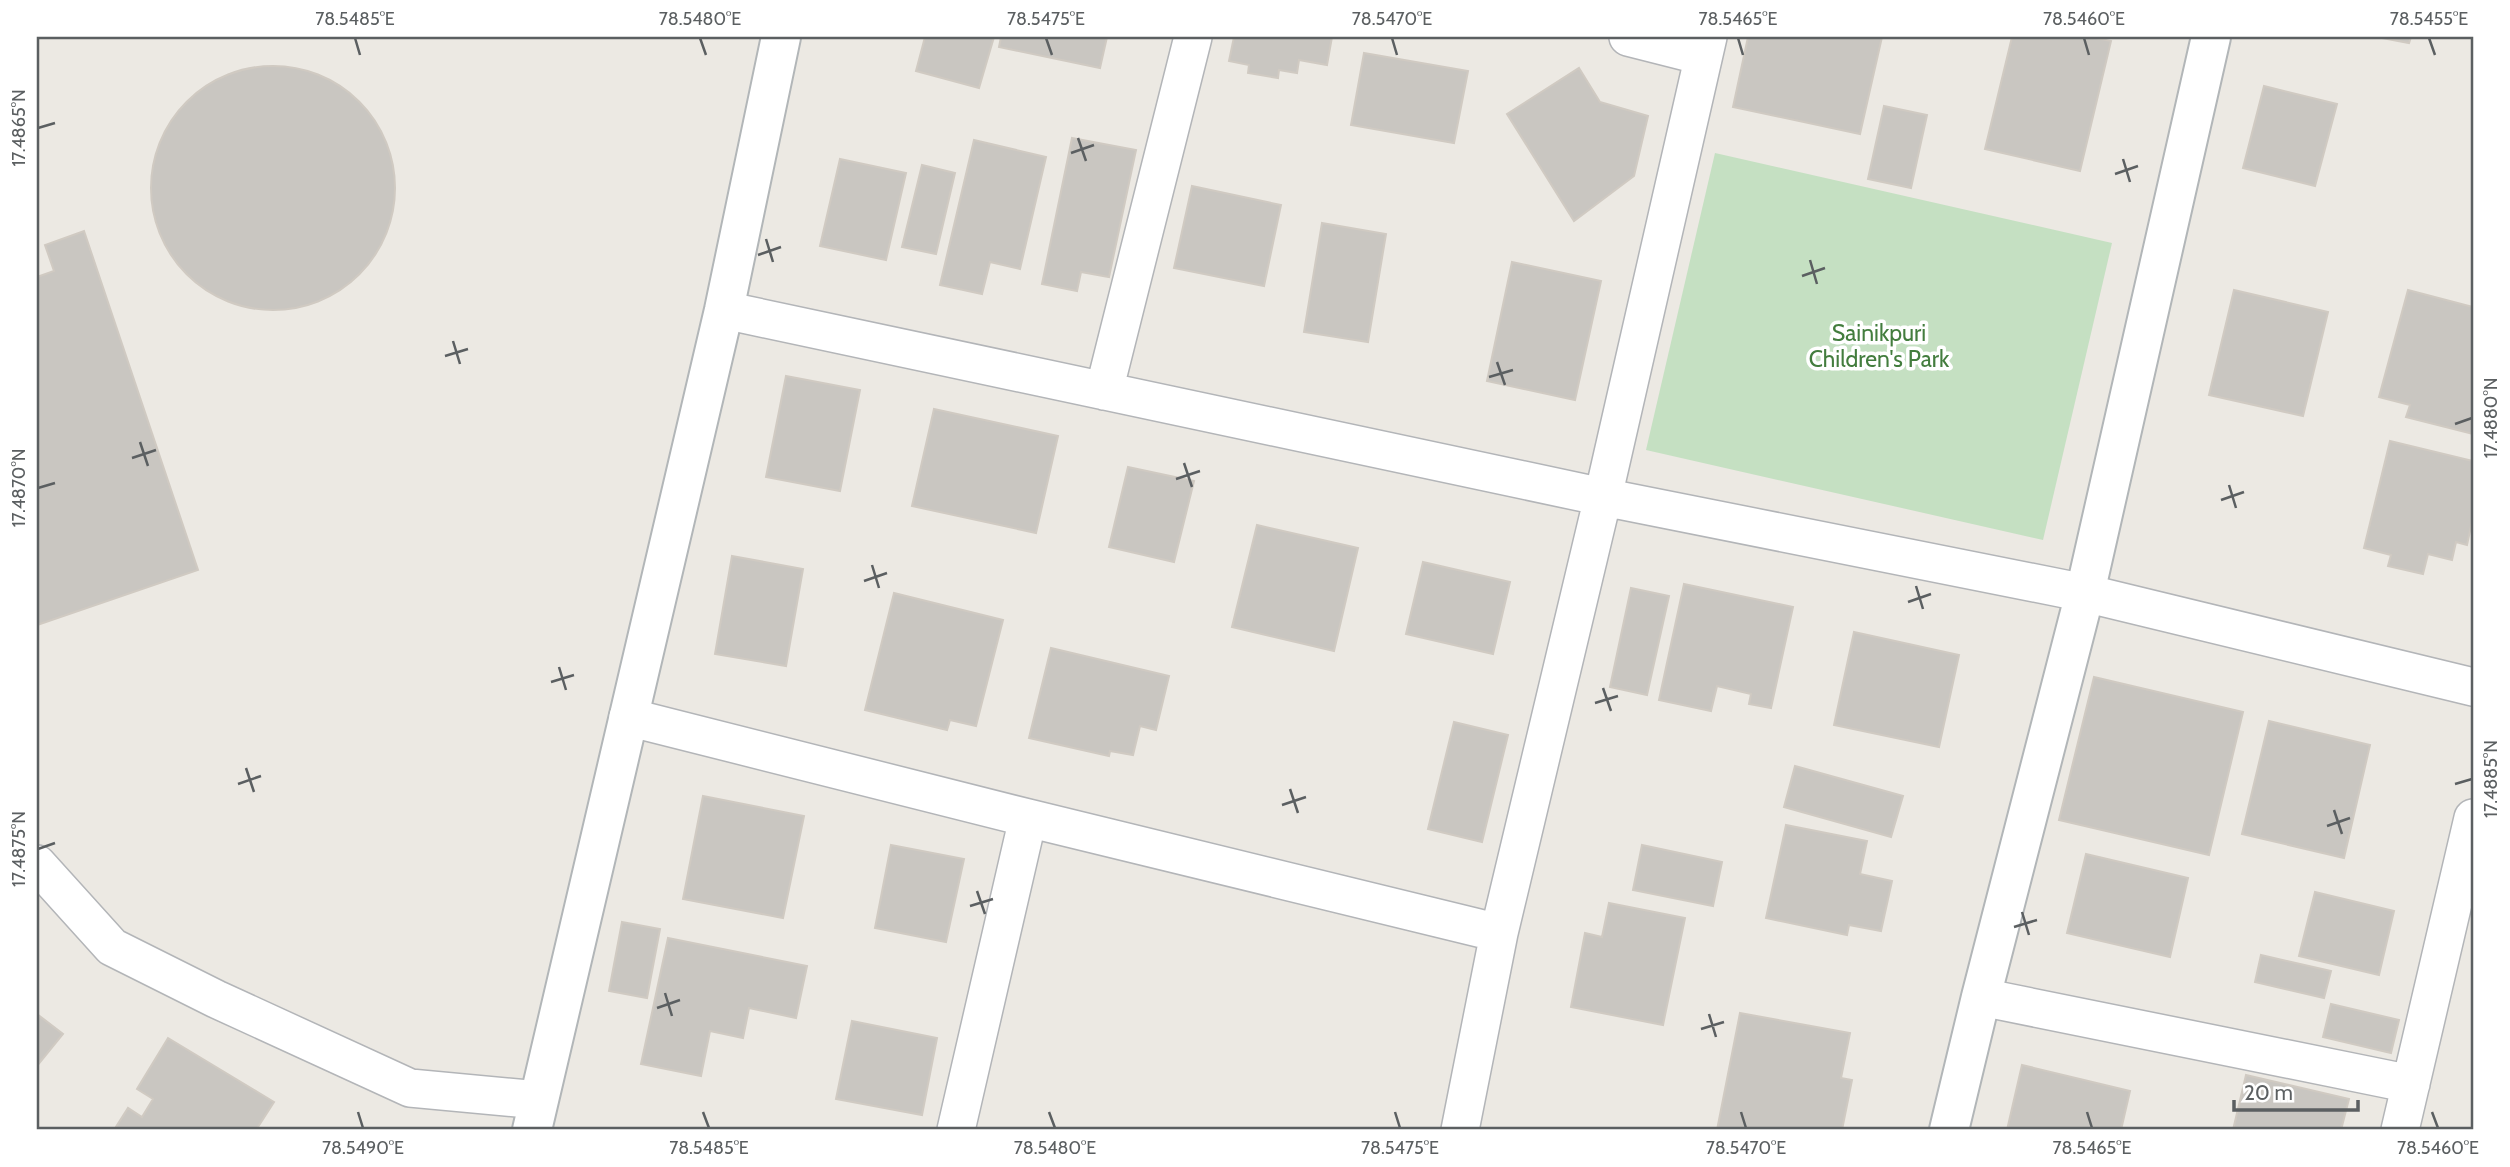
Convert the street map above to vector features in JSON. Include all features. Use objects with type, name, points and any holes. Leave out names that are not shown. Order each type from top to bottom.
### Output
[{"type":"street","points":[[37,864],[112,947],[216,999],[410,1088],[536,1115],[724,310],[781,37]]},
{"type":"street","points":[[1104,391],[1193,37]]},
{"type":"street","points":[[1460,1130],[1499,933],[1603,497],[1705,47],[1628,37]]},
{"type":"street","points":[[1949,1130],[2085,593],[2211,37]]},
{"type":"street","points":[[724,310],[1603,497],[2085,593],[2473,687]]},
{"type":"street","points":[[628,717],[1499,933]]},
{"type":"street","points":[[956,1130],[1028,818]]},
{"type":"street","points":[[2400,1130],[2473,818]]},
{"type":"street","points":[[1981,997],[2411,1084]]},
{"type":"green space","name":"Sainikpuri Children's Park","points":[[1715,153],[2112,243],[2043,540],[1646,450]]},
{"type":"building","points":[[925,37],[994,37],[979,88],[916,71]]},
{"type":"building","points":[[1001,37],[1107,37],[1100,68],[999,47]]},
{"type":"building","points":[[1234,37],[1332,37],[1327,65],[1299,60],[1297,73],[1279,70],[1278,78],[1248,73],[1249,65],[1229,61]]},
{"type":"building","points":[[1748,37],[1882,37],[1860,134],[1733,107]]},
{"type":"building","points":[[2012,37],[2091,37],[2111,41],[2080,171],[1985,149]]},
{"type":"building","points":[[2377,37],[2411,37],[2409,43]]},
{"type":"building","points":[[1364,53],[1468,71],[1454,143],[1351,125]]},
{"type":"building","points":[[273,66],[320,76],[341,87],[359,102],[374,120],[385,141],[395,188],[385,235],[374,256],[359,274],[341,289],[320,300],[273,310],[226,300],[205,289],[187,274],[172,256],[161,235],[151,188],[161,141],[172,120],[187,102],[205,87],[226,76]]},
{"type":"building","points":[[1579,68],[1600,102],[1648,116],[1634,176],[1574,221],[1507,114]]},
{"type":"building","points":[[2264,86],[2337,104],[2315,186],[2243,168]]},
{"type":"building","points":[[1884,106],[1927,115],[1911,188],[1868,179]]},
{"type":"building","points":[[1072,138],[1136,150],[1109,277],[1081,272],[1077,291],[1042,284]]},
{"type":"building","points":[[974,140],[1046,157],[1020,269],[990,262],[982,294],[940,285]]},
{"type":"building","points":[[840,159],[906,173],[886,260],[820,246]]},
{"type":"building","points":[[922,165],[955,173],[936,254],[902,247]]},
{"type":"building","points":[[1192,186],[1281,205],[1264,286],[1174,268]]},
{"type":"building","points":[[1322,223],[1386,234],[1368,342],[1304,332]]},
{"type":"building","points":[[84,231],[198,570],[37,625],[37,277],[54,271],[45,245]]},
{"type":"building","points":[[1512,262],[1601,281],[1575,400],[1487,381]]},
{"type":"building","points":[[2234,290],[2328,312],[2303,416],[2209,395]]},
{"type":"building","points":[[2408,290],[2473,307],[2473,434],[2406,417],[2410,405],[2379,397]]},
{"type":"building","points":[[786,376],[860,390],[840,491],[766,477]]},
{"type":"building","points":[[934,409],[1058,436],[1036,533],[912,506]]},
{"type":"building","points":[[2390,441],[2473,461],[2473,517],[2467,545],[2456,542],[2452,560],[2428,554],[2423,574],[2388,566],[2391,555],[2364,548]]},
{"type":"building","points":[[1128,467],[1194,481],[1174,562],[1109,547]]},
{"type":"building","points":[[1257,525],[1358,548],[1334,651],[1232,627]]},
{"type":"building","points":[[732,556],[803,569],[786,666],[715,654]]},
{"type":"building","points":[[1423,562],[1510,582],[1493,654],[1406,634]]},
{"type":"building","points":[[1684,584],[1793,607],[1771,708],[1749,704],[1751,694],[1717,686],[1711,711],[1659,700]]},
{"type":"building","points":[[1631,588],[1669,596],[1647,695],[1610,687]]},
{"type":"building","points":[[894,593],[1003,620],[976,726],[950,720],[947,730],[865,710]]},
{"type":"building","points":[[1854,632],[1959,655],[1939,747],[1834,725]]},
{"type":"building","points":[[1051,648],[1169,676],[1156,730],[1140,726],[1133,755],[1110,751],[1109,756],[1029,738]]},
{"type":"building","points":[[2094,677],[2243,712],[2209,855],[2059,820]]},
{"type":"building","points":[[2269,721],[2370,745],[2344,858],[2242,834]]},
{"type":"building","points":[[1454,722],[1508,735],[1482,842],[1428,829]]},
{"type":"building","points":[[1795,766],[1903,796],[1891,837],[1784,807]]},
{"type":"building","points":[[703,796],[804,816],[783,918],[683,899]]},
{"type":"building","points":[[1786,825],[1867,841],[1860,874],[1892,881],[1881,931],[1849,925],[1847,935],[1766,918]]},
{"type":"building","points":[[891,845],[964,859],[946,942],[875,928]]},
{"type":"building","points":[[1642,845],[1722,862],[1713,906],[1633,890]]},
{"type":"building","points":[[2086,854],[2188,878],[2170,957],[2067,933]]},
{"type":"building","points":[[2315,892],[2394,911],[2379,975],[2299,956]]},
{"type":"building","points":[[1609,903],[1685,918],[1663,1025],[1571,1007],[1585,933],[1602,937]]},
{"type":"building","points":[[622,922],[660,929],[647,998],[609,991]]},
{"type":"building","points":[[668,938],[807,966],[796,1018],[749,1008],[743,1038],[710,1031],[701,1076],[641,1064]]},
{"type":"building","points":[[2261,955],[2331,971],[2324,998],[2255,982]]},
{"type":"building","points":[[2331,1004],[2399,1020],[2391,1053],[2323,1037]]},
{"type":"building","points":[[1740,1013],[1850,1033],[1841,1078],[1852,1080],[1842,1130],[1717,1130]]},
{"type":"building","points":[[37,1014],[63,1034],[37,1066]]},
{"type":"building","points":[[852,1021],[937,1038],[922,1115],[836,1099]]},
{"type":"building","points":[[168,1038],[274,1102],[256,1130],[114,1130],[128,1108],[142,1117],[153,1099],[137,1089]]},
{"type":"building","points":[[2022,1065],[2130,1091],[2121,1130],[2007,1130]]},
{"type":"building","points":[[2246,1075],[2349,1099],[2341,1130],[2233,1130]]}]
